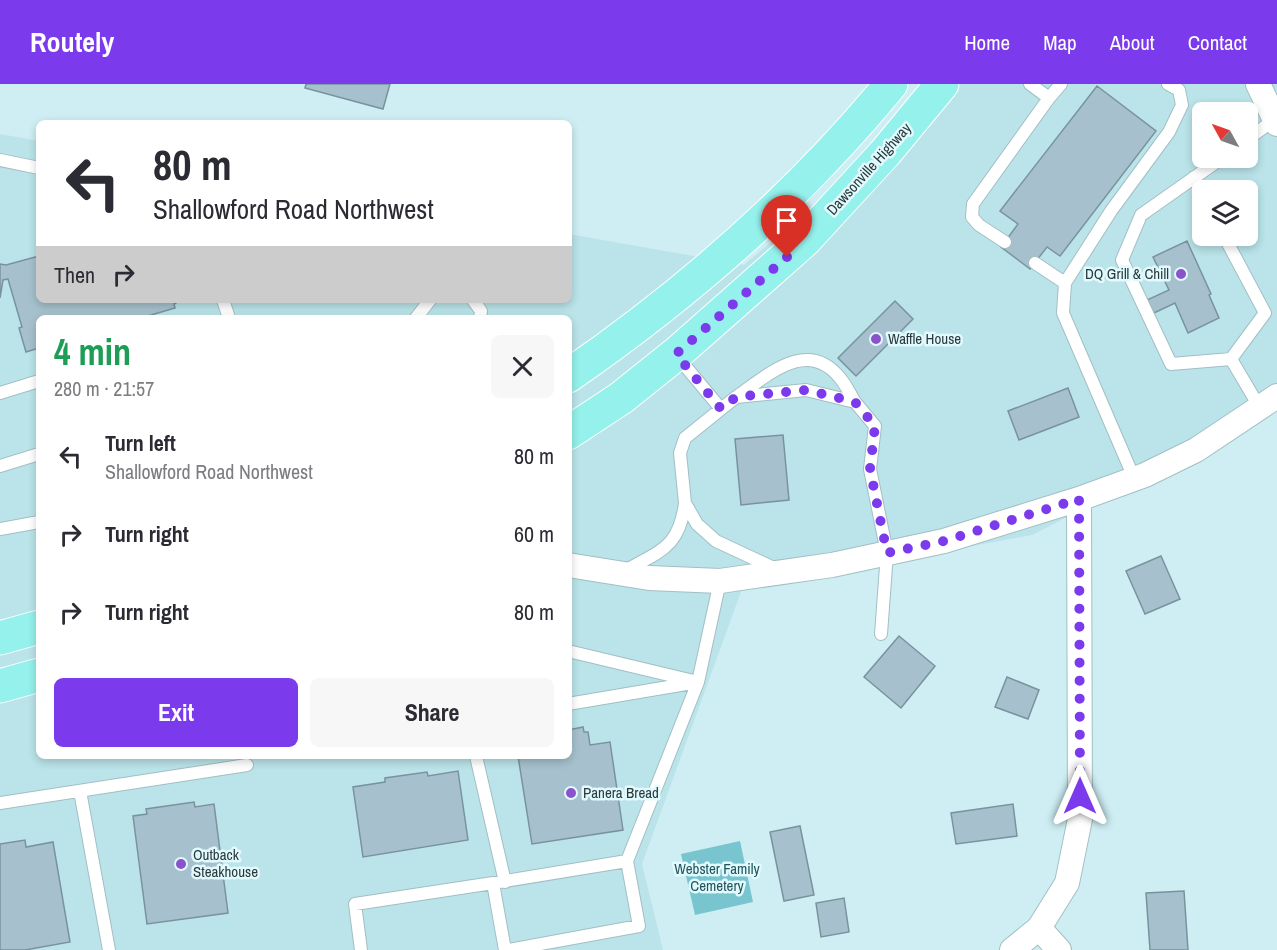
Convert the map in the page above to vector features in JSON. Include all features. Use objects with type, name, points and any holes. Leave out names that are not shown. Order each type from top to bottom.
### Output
[{"type":"main road","points":[[572,373],[609,348],[691,284],[766,216],[854,129],[891,84]]},
{"type":"main road","name":"Dawsonville Highway","points":[[572,430],[621,398],[676,354],[804,241],[885,153],[942,84]]},
{"type":"main road","points":[[0,638],[36,628]]},
{"type":"main road","points":[[2,687],[36,676]]},
{"type":"street","points":[[1258,84],[1276,122]]},
{"type":"street","points":[[572,566],[649,578],[720,581],[832,565],[944,541],[1079,499],[1134,478],[1196,450],[1268,402]]},
{"type":"street","points":[[1012,950],[1039,928],[1068,883],[1080,819],[1079,499]]},
{"type":"street","points":[[1039,928],[1059,950]]},
{"type":"lane","points":[[1030,84],[1049,98]]},
{"type":"lane","points":[[1005,242],[979,225],[972,217],[973,204],[1061,84]]},
{"type":"lane","points":[[1134,478],[1063,313],[1065,283],[1111,211],[1169,132],[1182,105],[1177,86]]},
{"type":"lane","points":[[1258,133],[1276,122]]},
{"type":"lane","points":[[0,160],[36,167]]},
{"type":"lane","points":[[1207,168],[1141,215],[1122,260],[1172,364],[1231,359],[1265,313],[1229,246]]},
{"type":"lane","points":[[1035,263],[1065,283]]},
{"type":"lane","points":[[418,315],[428,303]]},
{"type":"lane","points":[[676,354],[721,409]]},
{"type":"lane","points":[[1231,359],[1268,402]]},
{"type":"lane","points":[[621,574],[671,543],[682,524],[685,503],[680,453],[685,438],[736,397],[776,369],[794,361],[820,362],[840,377],[855,402],[875,426],[870,469],[887,553],[881,633]]},
{"type":"lane","points":[[0,393],[36,382]]},
{"type":"lane","points":[[736,397],[806,390],[855,402]]},
{"type":"lane","points":[[0,465],[36,455]]},
{"type":"lane","points":[[685,503],[697,524],[716,541],[783,572]]},
{"type":"lane","points":[[0,529],[36,523]]},
{"type":"lane","points":[[477,759],[499,883],[507,950],[639,926],[627,861],[698,682],[720,581]]},
{"type":"lane","points":[[572,652],[698,682]]},
{"type":"lane","points":[[572,703],[698,682]]},
{"type":"lane","points":[[0,803],[247,765]]},
{"type":"lane","points":[[80,791],[109,950]]},
{"type":"lane","points":[[361,950],[355,904],[627,861]]},
{"type":"shaded area","points":[[927,84],[1277,84],[1277,410],[1032,535],[742,589],[642,864],[663,950],[0,950],[0,134],[36,140],[36,303],[572,303],[572,235],[744,265],[852,173]]},
{"type":"green space","name":"Webster Family Cemetery","points":[[740,841],[753,902],[695,915],[681,854]]},
{"type":"building","points":[[306,84],[390,84],[383,109],[305,88]]},
{"type":"building","points":[[1097,86],[1156,131],[1060,256],[1047,247],[1030,269],[1001,247],[1018,224],[1000,211]]},
{"type":"building","name":"DQ Grill & Chill","points":[[1187,241],[1211,294],[1209,295],[1219,318],[1188,333],[1175,303],[1154,313],[1147,300],[1169,290],[1153,257]]},
{"type":"building","points":[[36,257],[36,303],[176,303],[175,308],[151,315],[36,315],[36,349],[26,352],[19,328],[22,327],[8,279],[3,280],[0,298],[0,264],[6,265]]},
{"type":"building","name":"Waffle House","points":[[895,301],[913,319],[856,376],[838,358]]},
{"type":"building","points":[[1068,388],[1079,417],[1019,440],[1008,411]]},
{"type":"building","points":[[783,435],[789,500],[741,505],[735,439]]},
{"type":"building","points":[[1161,556],[1180,599],[1145,614],[1126,571]]},
{"type":"building","points":[[899,636],[935,666],[901,708],[864,677]]},
{"type":"building","points":[[1007,677],[1039,690],[1028,719],[995,707]]},
{"type":"building","name":"Panera Bread","points":[[583,727],[584,732],[588,732],[590,745],[610,742],[623,830],[532,844],[518,759],[572,759],[572,729]]},
{"type":"building","points":[[458,771],[468,840],[363,857],[353,787],[385,782],[385,778],[427,772],[428,776]]},
{"type":"building","name":"Outback Steakhouse","points":[[194,802],[195,807],[214,804],[228,913],[147,924],[133,816],[147,814],[146,809]]},
{"type":"building","points":[[1013,804],[1017,836],[956,844],[951,813]]},
{"type":"building","points":[[800,826],[814,895],[784,901],[770,832]]},
{"type":"building","points":[[25,840],[26,847],[53,842],[70,942],[25,950],[0,950],[0,844]]},
{"type":"building","points":[[1184,891],[1188,950],[1150,950],[1146,893]]},
{"type":"building","points":[[844,898],[849,932],[821,937],[816,903]]},
{"type":"place","name":"DQ Grill & Chill","points":[[1181,274]]},
{"type":"place","name":"Waffle House","points":[[876,339]]},
{"type":"place","name":"Panera Bread","points":[[571,793]]},
{"type":"place","name":"Outback Steakhouse","points":[[181,864]]},
{"type":"route","points":[[787,257],[676,354],[721,409],[736,397],[806,390],[855,402],[875,426],[870,469],[887,553],[944,541],[1079,499],[1080,796]]}]
